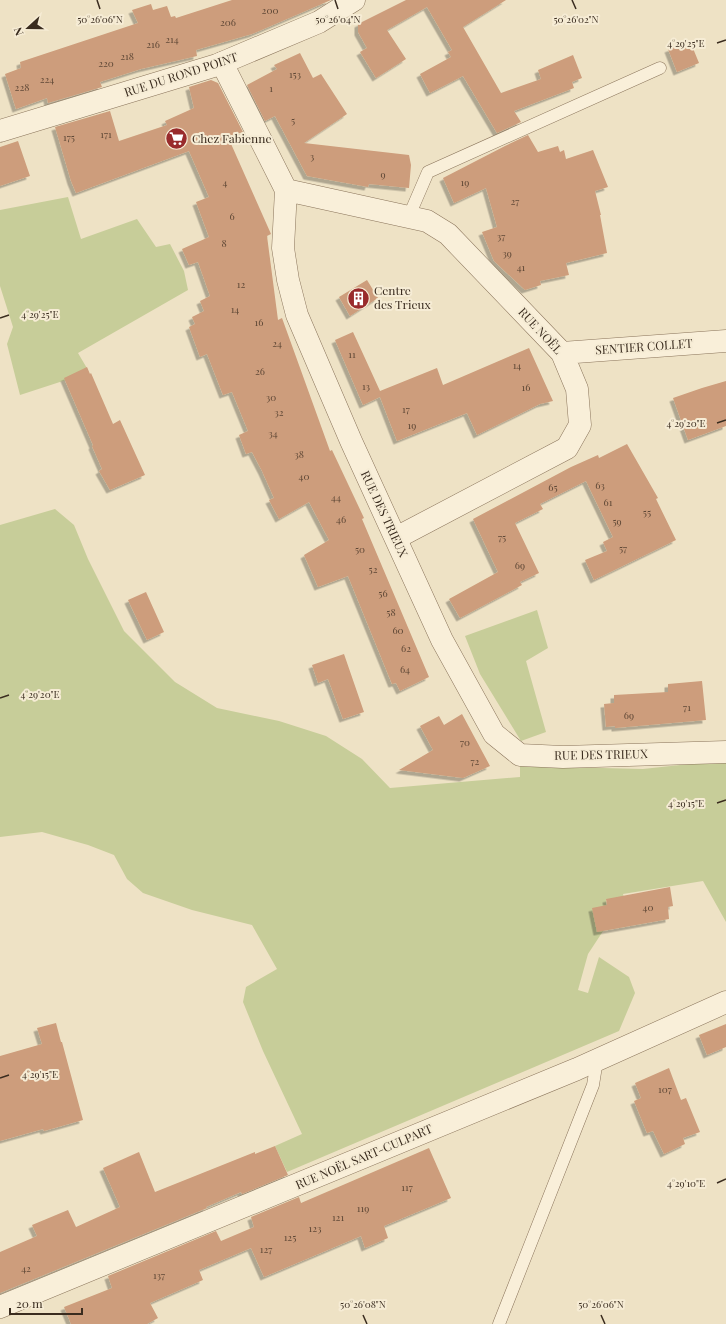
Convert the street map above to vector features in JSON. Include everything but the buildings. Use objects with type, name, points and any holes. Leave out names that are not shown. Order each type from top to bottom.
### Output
[{"type":"street","name":"RUE DU ROND POINT","points":[[0,131],[222,64],[319,22],[354,0]]},
{"type":"street","name":"RUE DES TRIEUX","points":[[222,64],[286,190],[283,248],[288,280],[297,315],[351,441],[442,640],[494,734],[520,755],[563,757],[726,752]]},
{"type":"street","name":"RUE NOËL","points":[[286,190],[427,221],[448,234],[562,353],[577,390],[580,425],[567,448],[396,538]]},
{"type":"street","name":"SENTIER COLLET","points":[[562,353],[726,340]]},
{"type":"street","name":"RUE NOËL SART-CULPART","points":[[0,1307],[597,1060],[726,1002]]},
{"type":"lane","points":[[408,216],[428,172],[660,68]]},
{"type":"lane","points":[[499,1324],[592,1086],[597,1060]]},
{"type":"green space","points":[[68,197],[81,239],[137,219],[156,247],[170,244],[184,271],[188,290],[78,353],[88,370],[66,380],[20,395],[7,344],[13,327],[0,286],[0,210]]},
{"type":"green space","points":[[55,509],[74,525],[88,559],[124,631],[175,682],[217,708],[279,721],[326,736],[362,759],[390,788],[520,777],[520,766],[643,769],[726,760],[726,922],[703,881],[623,894],[624,898],[606,900],[609,922],[588,954],[578,990],[588,993],[599,957],[629,977],[635,993],[619,1031],[287,1172],[275,1146],[302,1134],[263,1051],[243,1002],[246,987],[277,969],[252,925],[192,910],[143,893],[127,879],[114,855],[88,845],[42,832],[0,837],[0,525]]},
{"type":"green space","points":[[537,610],[548,648],[526,661],[546,732],[521,741],[480,674],[465,636]]},
{"type":"place","name":"Chez Fabienne","points":[[177,139]]},
{"type":"place","name":"Centre des Trieux","points":[[359,298]]}]
